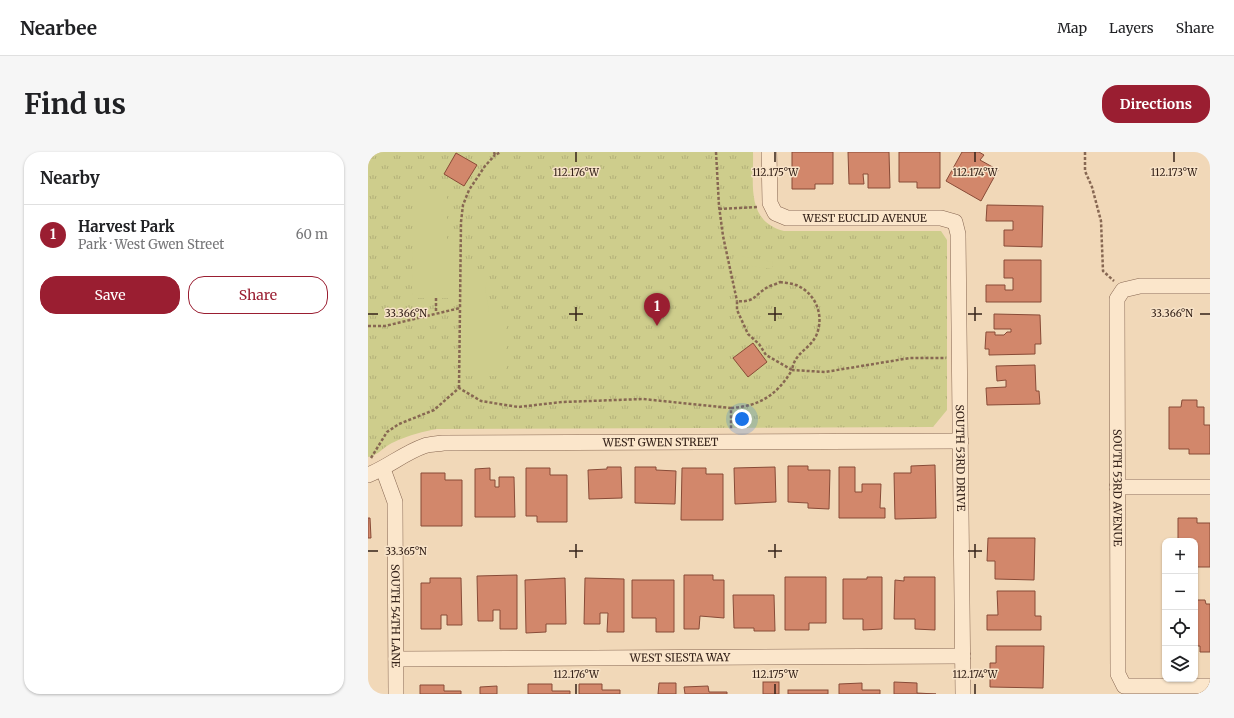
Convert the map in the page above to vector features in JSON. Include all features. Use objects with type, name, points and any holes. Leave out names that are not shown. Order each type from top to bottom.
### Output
[{"type":"street","name":"WEST EUCLID AVENUE","points":[[769,152],[770,203],[775,213],[787,218],[941,218],[955,222]]},
{"type":"street","name":"SOUTH 53RD DRIVE","points":[[955,222],[958,234],[961,441],[960,538],[963,694]]},
{"type":"street","points":[[1123,290],[1140,286],[1210,286]]},
{"type":"street","name":"SOUTH 53RD AVENUE","points":[[1123,290],[1117,299],[1118,674],[1124,686],[1210,686]]},
{"type":"street","name":"WEST GWEN STREET","points":[[368,475],[383,469],[408,453],[425,446],[443,443],[961,441]]},
{"type":"street","name":"SOUTH 54TH LANE","points":[[383,469],[396,502],[396,694]]},
{"type":"street","points":[[1118,487],[1210,487]]},
{"type":"street","name":"WEST SIESTA WAY","points":[[396,659],[963,656]]},
{"type":"path","points":[[371,458],[387,432],[405,421],[434,410],[459,388],[461,222],[463,205],[469,190],[485,166],[495,154],[501,152]]},
{"type":"path","points":[[716,152],[719,209],[723,236],[737,301],[737,310],[748,334],[759,344],[766,355],[792,370],[825,372],[910,358],[949,358]]},
{"type":"path","points":[[1085,152],[1085,171],[1092,187],[1100,220],[1103,271],[1123,290]]},
{"type":"path","points":[[719,209],[758,207]]},
{"type":"path","points":[[459,388],[481,401],[518,407],[562,402],[643,399],[731,408],[749,406],[762,401],[786,380],[792,370],[797,355],[807,348],[816,336],[820,320],[818,305],[809,294],[796,285],[780,282],[767,287],[757,296],[746,302],[737,301]]},
{"type":"path","points":[[436,298],[436,313]]},
{"type":"path","points":[[368,326],[384,326],[460,308]]},
{"type":"path","points":[[731,408],[731,429]]},
{"type":"green space","points":[[368,152],[753,152],[754,199],[757,210],[763,219],[772,226],[784,231],[941,231],[947,240],[947,410],[933,427],[437,429],[418,433],[398,440],[376,454],[368,457]]},
{"type":"green space","points":[[413,195],[447,195],[447,240],[413,240]]},
{"type":"green space","points":[[413,241],[459,241],[458,298],[412,298]]},
{"type":"green space","points":[[734,255],[773,262],[772,269],[732,263]]},
{"type":"green space","points":[[462,274],[490,274],[485,287],[489,312],[506,312],[506,376],[465,376],[465,312],[462,312]]},
{"type":"building","points":[[792,152],[833,152],[833,184],[815,184],[815,189],[792,189]]},
{"type":"building","points":[[848,152],[889,152],[890,188],[868,188],[868,174],[863,174],[864,184],[849,184]]},
{"type":"building","points":[[899,152],[940,152],[940,188],[917,188],[917,182],[899,182]]},
{"type":"building","points":[[962,152],[979,152],[984,155],[980,160],[998,170],[981,201],[946,181]]},
{"type":"building","points":[[456,153],[477,165],[464,186],[444,174]]},
{"type":"building","points":[[987,205],[1043,206],[1042,247],[1004,246],[1004,230],[1013,230],[1013,221],[986,221]]},
{"type":"building","points":[[1004,260],[1041,260],[1041,302],[986,302],[986,285],[1005,285],[1005,290],[1013,290],[1013,278],[1004,278]]},
{"type":"building","points":[[994,314],[1040,315],[1041,344],[1035,344],[1035,354],[989,355],[989,349],[985,349],[986,332],[995,332],[995,335],[1004,335],[1007,332],[1011,332],[1011,329],[994,329]]},
{"type":"building","points":[[753,343],[767,362],[748,377],[733,358]]},
{"type":"building","points":[[1035,365],[1036,391],[1039,391],[1040,404],[987,405],[986,388],[1006,387],[1006,380],[997,381],[996,366]]},
{"type":"building","points":[[1182,400],[1197,400],[1197,407],[1204,407],[1204,425],[1210,425],[1210,454],[1189,454],[1189,449],[1169,449],[1169,407],[1181,407]]},
{"type":"building","points":[[935,465],[936,518],[895,519],[894,473],[911,473],[911,466]]},
{"type":"building","points":[[788,466],[808,466],[808,470],[830,470],[829,509],[808,508],[808,503],[788,502]]},
{"type":"building","points":[[607,467],[621,467],[622,498],[589,499],[588,470],[607,469]]},
{"type":"building","points":[[635,467],[656,467],[656,470],[676,471],[675,504],[635,503]]},
{"type":"building","points":[[775,467],[776,502],[735,504],[734,468]]},
{"type":"building","points":[[839,467],[855,467],[855,492],[862,492],[862,484],[881,484],[880,508],[885,508],[885,518],[839,518]]},
{"type":"building","points":[[490,468],[490,480],[495,480],[495,487],[499,487],[499,477],[514,477],[515,517],[475,517],[475,469]]},
{"type":"building","points":[[526,468],[550,468],[550,475],[567,475],[567,522],[537,522],[537,516],[526,516]]},
{"type":"building","points":[[682,468],[706,468],[706,474],[723,474],[723,520],[681,520]]},
{"type":"building","points":[[421,473],[445,473],[445,480],[462,480],[462,526],[421,526]]},
{"type":"building","points":[[368,518],[370,518],[371,538],[368,538]]},
{"type":"building","points":[[1178,518],[1197,518],[1197,523],[1210,523],[1210,567],[1198,567],[1198,538],[1178,538]]},
{"type":"building","points":[[988,538],[1035,538],[1034,580],[995,579],[995,561],[987,561]]},
{"type":"building","points":[[517,575],[517,629],[500,629],[500,610],[493,610],[493,621],[478,621],[477,576]]},
{"type":"building","points":[[684,575],[713,575],[713,580],[724,580],[724,618],[700,616],[699,629],[684,629]]},
{"type":"building","points":[[785,577],[826,577],[826,623],[809,623],[809,630],[785,630]]},
{"type":"building","points":[[867,577],[882,577],[882,629],[863,630],[863,619],[843,619],[843,579],[867,579]]},
{"type":"building","points":[[904,577],[935,577],[935,630],[915,629],[915,619],[894,619],[895,580],[904,581]]},
{"type":"building","points":[[430,578],[461,578],[462,625],[447,625],[447,615],[441,615],[441,629],[421,629],[421,583],[430,583]]},
{"type":"building","points":[[565,578],[566,624],[546,624],[546,632],[526,633],[525,580]]},
{"type":"building","points":[[585,578],[624,579],[624,632],[607,632],[608,613],[600,613],[600,624],[584,624]]},
{"type":"building","points":[[632,580],[674,580],[674,632],[656,632],[656,618],[632,618]]},
{"type":"building","points":[[997,591],[1035,591],[1035,616],[1041,616],[1041,630],[987,630],[987,615],[998,615]]},
{"type":"building","points":[[733,595],[774,595],[775,631],[754,631],[754,628],[734,628]]},
{"type":"building","points":[[1198,600],[1205,600],[1206,604],[1210,604],[1210,652],[1200,652],[1200,646],[1198,646]]},
{"type":"building","points":[[996,646],[1044,646],[1043,688],[990,687],[990,663],[996,663]]},
{"type":"building","points":[[763,682],[779,682],[779,694],[763,694]]},
{"type":"building","points":[[894,682],[917,683],[917,693],[936,694],[894,694]]},
{"type":"building","points":[[659,683],[676,683],[676,694],[658,694]]},
{"type":"building","points":[[862,683],[862,690],[880,690],[880,694],[839,694],[839,684]]},
{"type":"building","points":[[528,684],[552,684],[552,691],[570,691],[570,694],[528,694]]},
{"type":"building","points":[[579,684],[602,684],[602,690],[620,690],[620,694],[579,694]]},
{"type":"building","points":[[420,685],[444,685],[444,691],[461,691],[461,694],[420,694]]},
{"type":"building","points":[[497,686],[497,694],[480,694],[480,687]]},
{"type":"building","points":[[708,686],[709,692],[727,692],[727,694],[685,694],[684,687]]},
{"type":"building","points":[[788,690],[828,690],[828,694],[788,694]]},
{"type":"place","name":"Harvest Park","points":[[657,326]]}]
